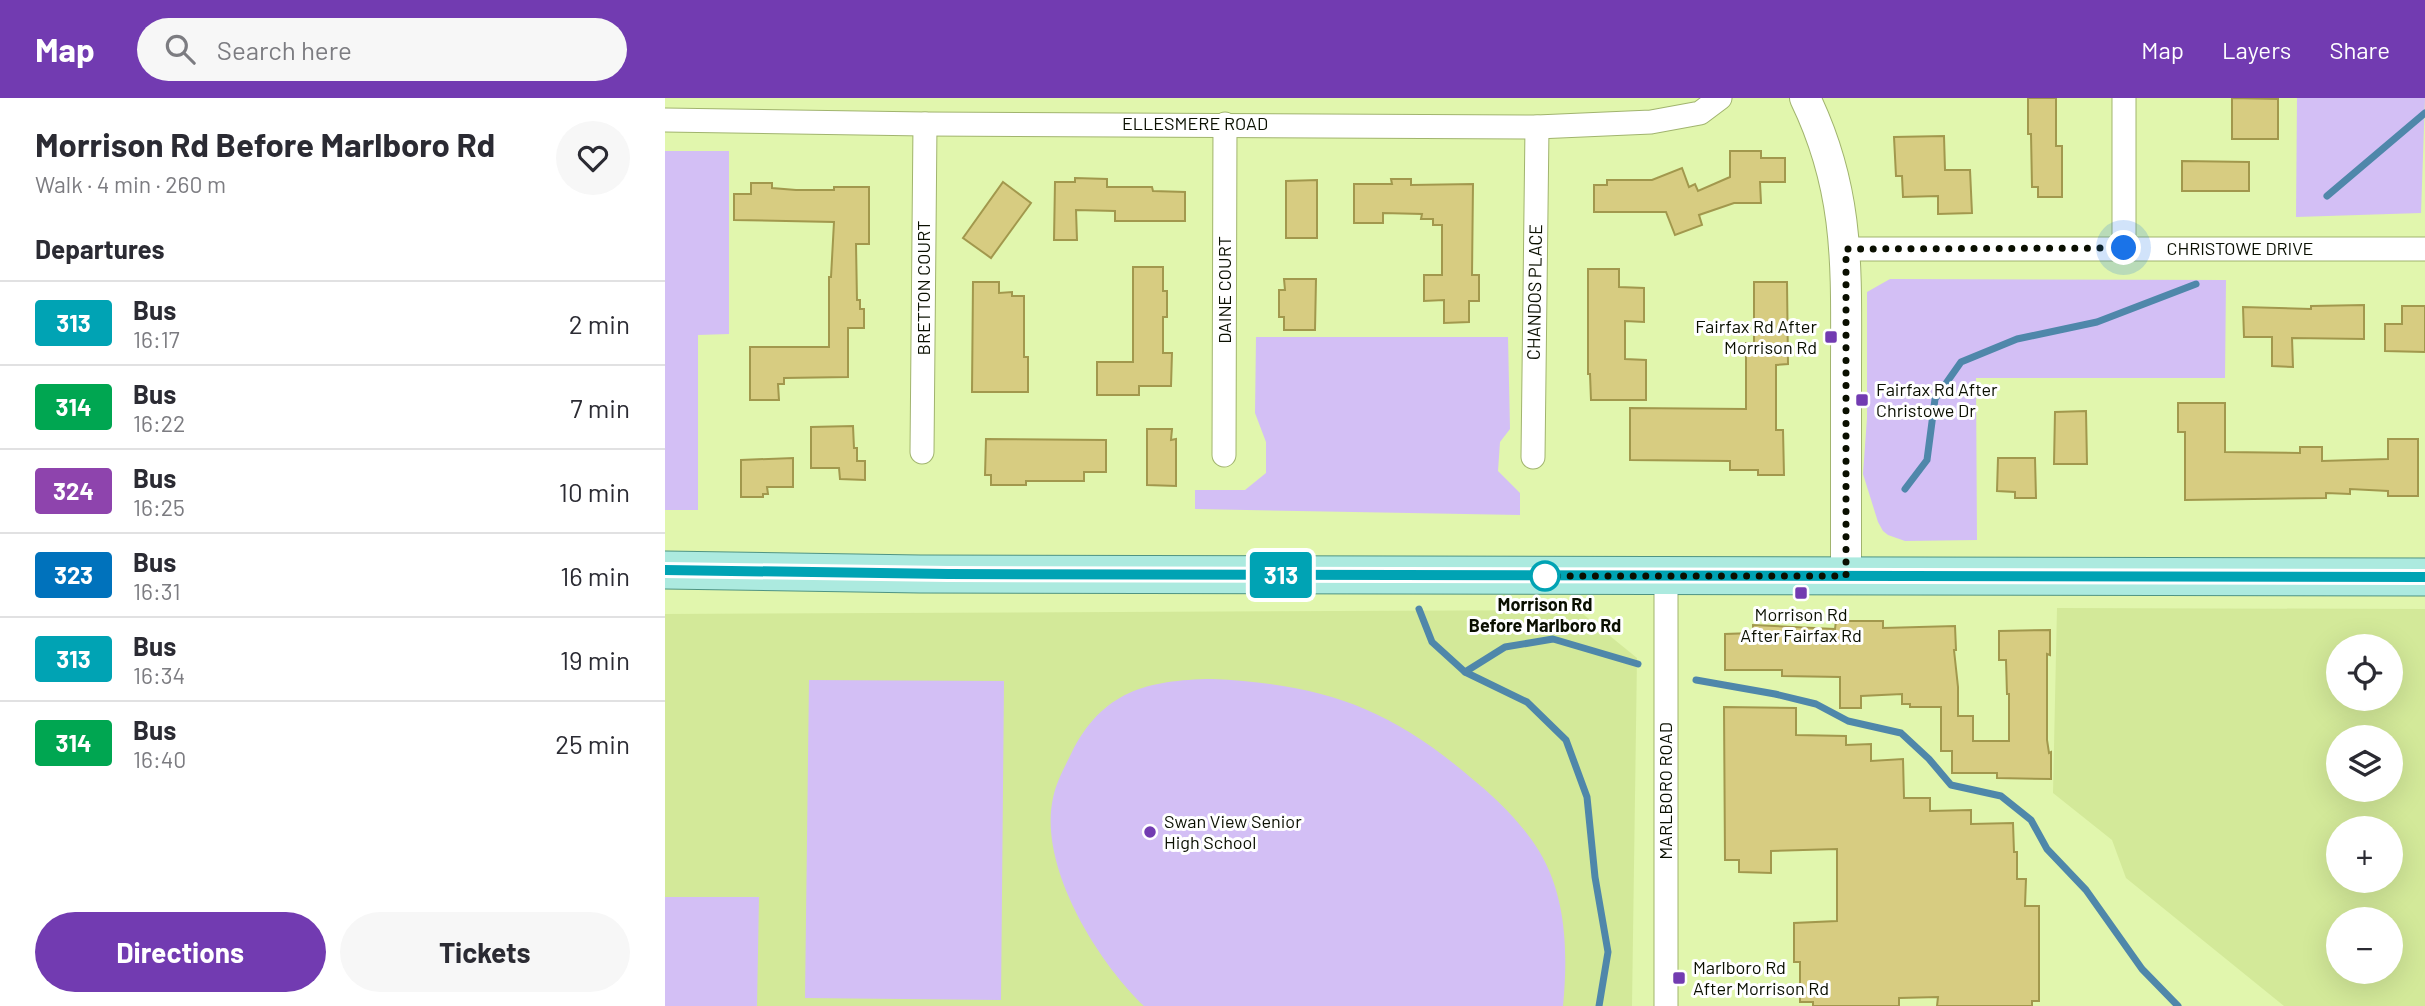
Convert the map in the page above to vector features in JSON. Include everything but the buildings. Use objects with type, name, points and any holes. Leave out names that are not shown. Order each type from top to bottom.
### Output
[{"type":"main road","points":[[665,570],[934,574],[2425,577]]},
{"type":"street","name":"ELLESMERE ROAD","points":[[665,120],[1537,127],[1651,122],[1700,113],[1720,98]]},
{"type":"street","points":[[1805,98],[1821,131],[1833,171],[1846,249],[1846,576]]},
{"type":"street","points":[[2124,98],[2124,248]]},
{"type":"street","name":"BRETTON COURT","points":[[922,452],[925,124]]},
{"type":"street","name":"DAINE COURT","points":[[1224,456],[1225,124]]},
{"type":"street","name":"CHANDOS PLACE","points":[[1533,457],[1537,127]]},
{"type":"street","name":"CHRISTOWE DRIVE","points":[[1846,249],[2425,250]]},
{"type":"street","name":"MARLBORO ROAD","points":[[1666,576],[1666,1006]]},
{"type":"shaded area","points":[[2297,98],[2425,98],[2421,213],[2296,217]]},
{"type":"shaded area","points":[[665,151],[729,151],[729,334],[698,335],[698,510],[665,510]]},
{"type":"shaded area","points":[[1890,279],[2226,280],[2225,378],[1976,378],[1977,540],[1905,541],[1883,531],[1863,474],[1867,418],[1867,292]]},
{"type":"shaded area","points":[[1256,337],[1508,337],[1510,429],[1500,442],[1498,471],[1520,493],[1520,515],[1195,509],[1195,490],[1245,490],[1266,473],[1266,442],[1255,413]]},
{"type":"shaded area","points":[[2057,608],[2425,609],[2425,1006],[2284,1006],[2126,878],[2112,840],[2053,793]]},
{"type":"shaded area","name":"Swan View Senior High School","points":[[1578,610],[1637,658],[1632,1006],[665,1006],[665,614]]},
{"type":"shaded area","points":[[1212,679],[1286,686],[1350,703],[1410,732],[1499,802],[1532,840],[1555,887],[1565,946],[1563,1006],[1144,1006],[1108,964],[1075,911],[1054,853],[1051,825],[1053,798],[1063,770],[1083,733],[1112,703],[1129,693],[1167,682]]},
{"type":"shaded area","points":[[809,680],[1004,681],[1001,1000],[805,998]]},
{"type":"shaded area","points":[[665,897],[759,897],[757,1006],[665,1006]]},
{"type":"waterway","points":[[2327,196],[2425,113]]},
{"type":"waterway","points":[[1905,489],[1927,460],[1935,399],[1961,362],[2017,339],[2097,322],[2196,284]]},
{"type":"waterway","points":[[1419,609],[1432,642],[1465,672],[1505,647],[1553,639],[1638,664]]},
{"type":"waterway","points":[[1465,672],[1527,702],[1566,740],[1587,797],[1595,877],[1608,952],[1599,1006]]},
{"type":"waterway","points":[[1696,680],[1816,704],[1848,721],[1901,733],[1929,759],[1951,785],[2001,796],[2031,820],[2047,849],[2086,890],[2142,969],[2178,1006]]},
{"type":"bus line","name":"313","points":[[665,570],[948,574],[2425,577]]},
{"type":"place","name":"Fairfax Rd After Morrison Rd","points":[[1831,337]]},
{"type":"place","name":"Fairfax Rd After Christowe Dr","points":[[1862,400]]},
{"type":"place","name":"Morrison Rd Before Marlboro Rd","points":[[1545,576]]},
{"type":"place","name":"Morrison Rd After Fairfax Rd","points":[[1801,593]]},
{"type":"place","name":"Swan View Senior High School","points":[[1150,832]]},
{"type":"place","name":"Marlboro Rd After Morrison Rd","points":[[1679,978]]},
{"type":"route","points":[[1545,576],[1846,576],[1846,249],[2124,248]]}]
